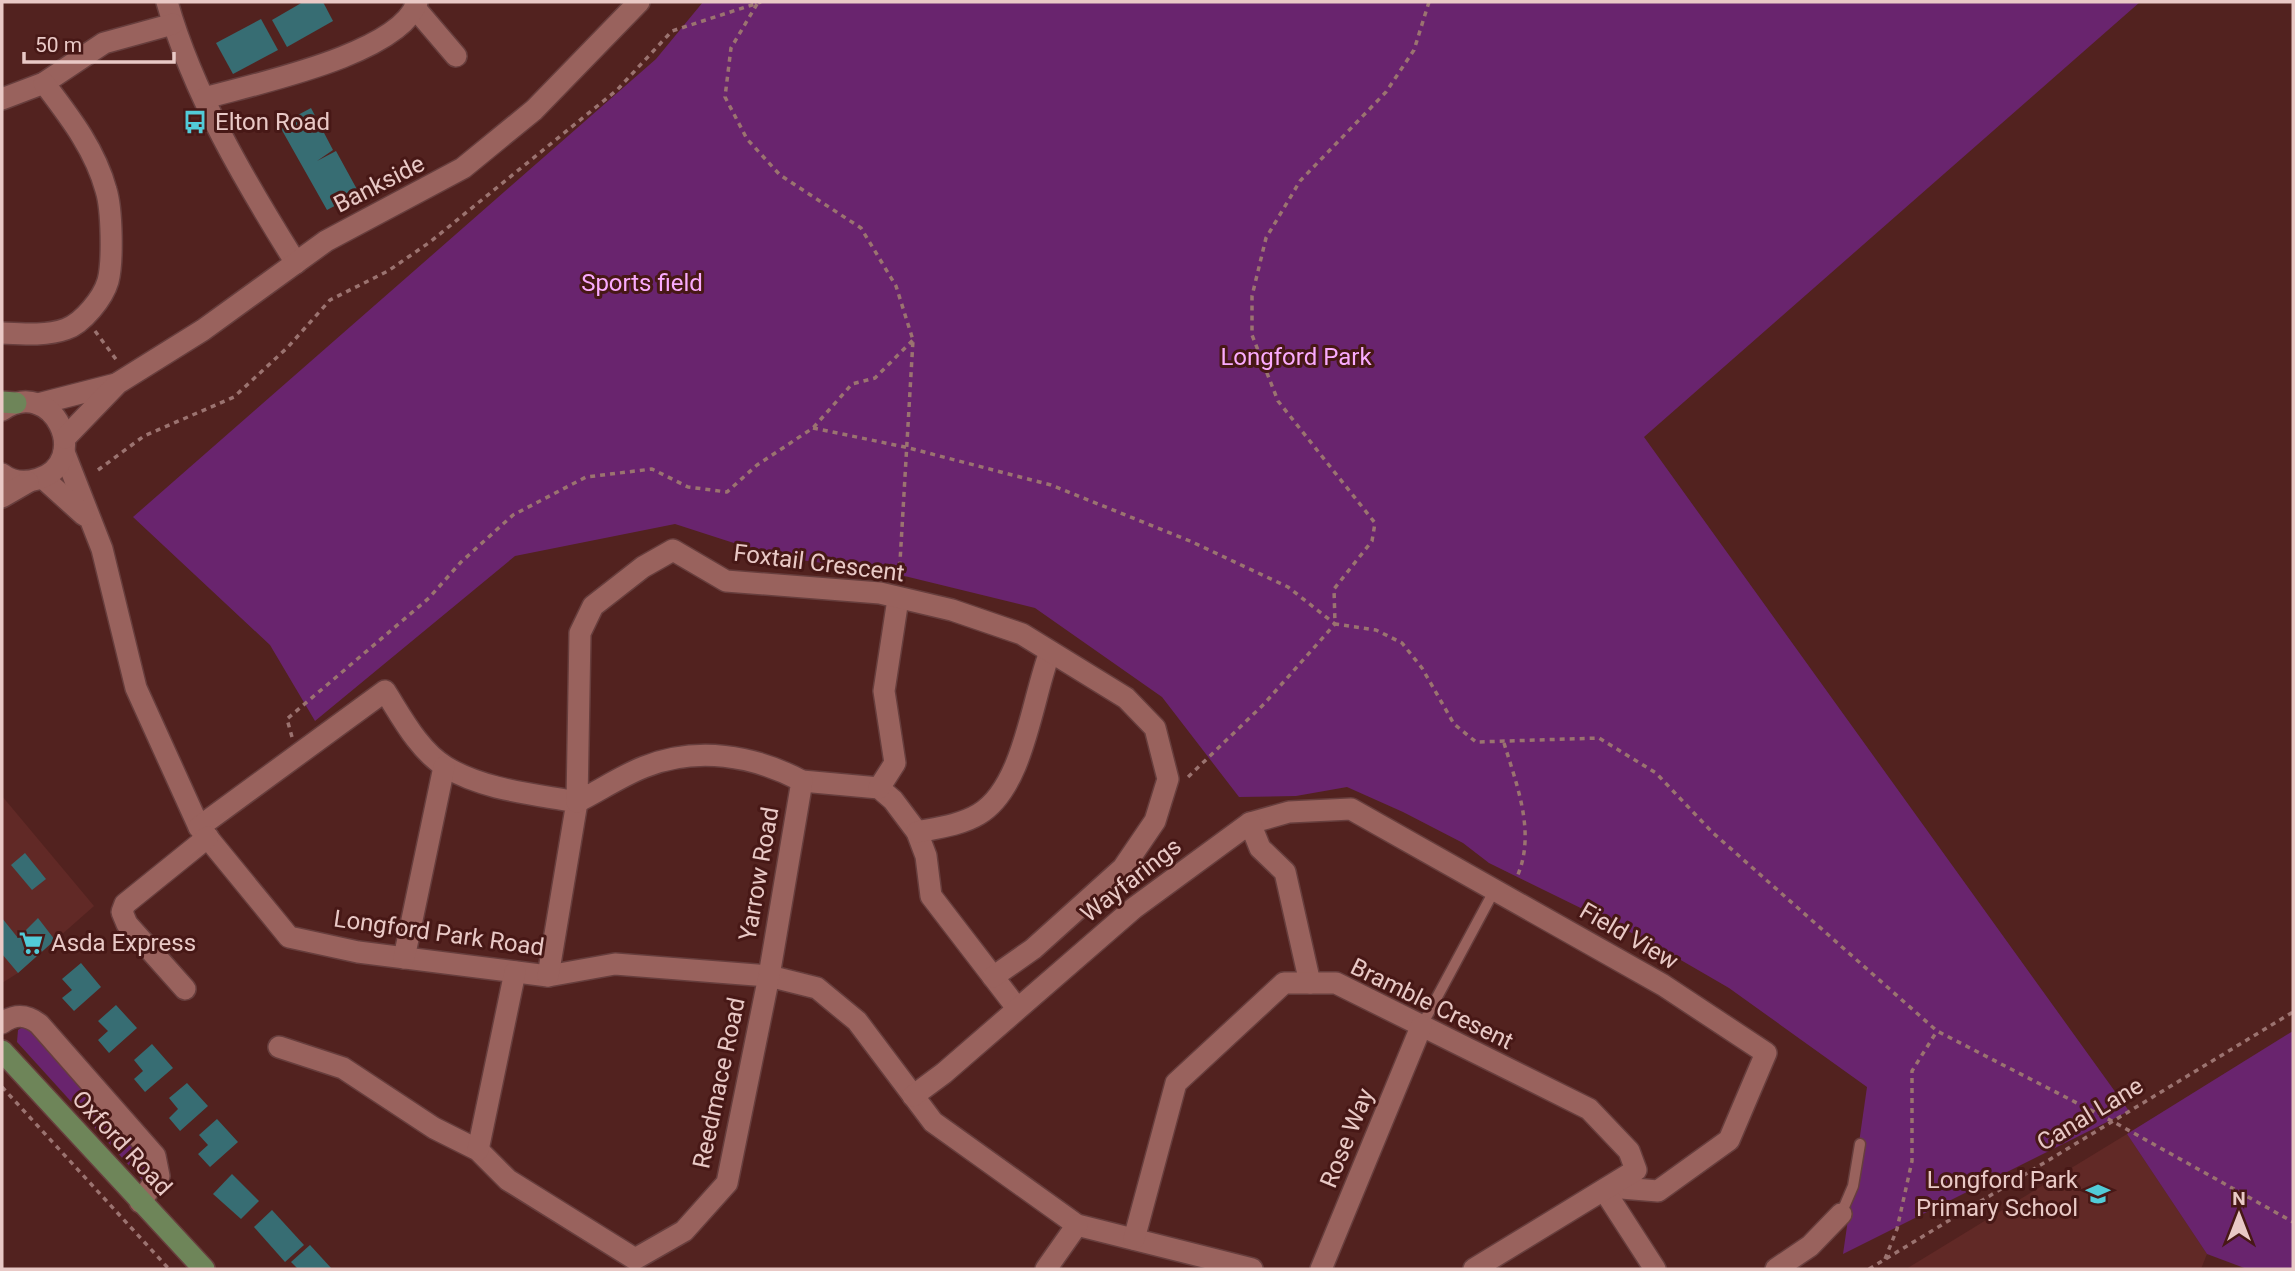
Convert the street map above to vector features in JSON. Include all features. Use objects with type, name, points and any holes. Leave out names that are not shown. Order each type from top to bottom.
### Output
[{"type":"main road","name":"Oxford Road","points":[[2,1051],[204,1269]]},
{"type":"street","points":[[167,2],[173,24],[205,98],[264,212],[296,263]]},
{"type":"street","name":"Bankside","points":[[35,480],[52,471],[64,445],[123,380],[203,330],[326,241],[463,169],[534,110],[639,2]]},
{"type":"street","points":[[205,98],[355,53],[398,29],[416,5],[456,56]]},
{"type":"street","points":[[2,99],[44,83],[104,43],[173,24]]},
{"type":"street","points":[[2,333],[27,334],[67,329],[92,309],[108,282],[110,243],[107,191],[82,134],[44,83]]},
{"type":"street","name":"Bankside","points":[[6,405],[38,404],[123,380]]},
{"type":"street","name":"Longford Park Road","points":[[38,404],[57,417],[89,519],[102,549],[136,688],[203,832],[289,937],[404,958],[548,976],[615,964],[769,976],[817,988],[857,1021],[933,1122],[1077,1225],[1252,1269]]},
{"type":"street","points":[[2,474],[17,481],[35,480]]},
{"type":"street","points":[[2,497],[35,480]]},
{"type":"street","name":"Longford Park Road","points":[[35,480],[89,519]]},
{"type":"street","name":"Foxtail Crescent","points":[[577,802],[580,633],[593,606],[643,567],[673,550],[726,581],[880,593],[952,610],[1022,634],[1126,698],[1155,728],[1167,779],[1155,821],[1123,868],[1033,950],[993,977]]},
{"type":"street","points":[[898,598],[884,691],[895,763],[879,789],[893,800],[917,832],[926,856],[930,896],[1017,1008]]},
{"type":"street","points":[[917,832],[955,824],[981,813],[1008,781],[1028,735],[1039,682],[1050,652]]},
{"type":"street","points":[[185,989],[127,923],[122,912],[125,904],[203,832],[384,691],[414,735],[444,767],[491,786],[577,802],[548,976]]},
{"type":"street","name":"Yarrow Road","points":[[577,802],[645,766],[705,753],[770,764],[802,781],[879,789]]},
{"type":"street","points":[[404,958],[444,767]]},
{"type":"street","name":"Yarrow Road","points":[[769,976],[802,781]]},
{"type":"street","name":"Field View","points":[[1250,822],[1289,812],[1351,809],[1663,985],[1766,1052],[1729,1140],[1658,1191],[1607,1188]]},
{"type":"street","points":[[1250,822],[1260,848],[1285,872],[1310,984]]},
{"type":"street","name":"Wayfarings","points":[[913,1096],[944,1073],[1134,908],[1250,822]]},
{"type":"street","points":[[279,1047],[343,1068],[434,1128],[478,1150],[515,972]]},
{"type":"street","name":"Reedmace Road","points":[[478,1150],[508,1180],[635,1259],[684,1231],[727,1182],[769,976]]},
{"type":"street","name":"Bramble Cresent","points":[[1134,1240],[1176,1083],[1284,984],[1336,984],[1589,1110],[1629,1151],[1636,1170],[1474,1269]]},
{"type":"street","points":[[2,1023],[13,1016],[30,1017],[39,1024],[155,1156],[159,1176],[140,1202]]},
{"type":"street","name":"Rose Way","points":[[1321,1269],[1421,1027]]},
{"type":"street","points":[[1607,1188],[1655,1269]]},
{"type":"street","points":[[1776,1269],[1810,1246],[1841,1214]]},
{"type":"street","points":[[1046,1269],[1077,1225]]},
{"type":"lane","points":[[1421,1027],[1500,894]]},
{"type":"lane","points":[[1841,1214],[1853,1186],[1860,1144]]},
{"type":"path","points":[[759,2],[731,48],[725,97],[747,139],[780,175],[861,228],[896,286],[913,340],[898,598]]},
{"type":"path","points":[[97,470],[144,436],[234,397],[288,347],[330,300],[388,271],[430,242],[617,90],[672,31],[759,2]]},
{"type":"path","points":[[1167,779],[1190,778],[1264,704],[1335,624],[1335,589],[1372,541],[1375,523],[1278,401],[1252,335],[1252,296],[1266,238],[1279,215],[1300,181],[1386,92],[1415,50],[1429,2]]},
{"type":"path","points":[[84,315],[123,380]]},
{"type":"path","points":[[294,742],[287,719],[429,598],[461,562],[513,515],[586,477],[652,469],[688,487],[727,492],[757,466],[813,428],[852,384],[875,378],[913,340]]},
{"type":"path","points":[[813,428],[905,447],[1051,485],[1190,541],[1288,587],[1335,624],[1376,630],[1402,643],[1422,668],[1454,724],[1476,742],[1599,738],[1656,773],[1712,832],[1937,1031],[2112,1121],[2293,1222]]},
{"type":"path","points":[[1500,894],[1524,861],[1524,806],[1504,743]]},
{"type":"path","name":"Canal Lane","points":[[1869,1269],[2293,1012]]},
{"type":"path","points":[[1885,1259],[1897,1229],[1912,1161],[1912,1071],[1937,1031]]},
{"type":"path","points":[[2,1087],[170,1269]]},
{"type":"shaded area","points":[[2,796],[94,906],[18,973],[2,983]]},
{"type":"shaded area","name":"Longford Park Primary School","points":[[2127,1134],[2207,1254],[2201,1269],[1906,1269]]},
{"type":"green space","name":"Longford Park","points":[[703,2],[2140,2],[1644,437],[2129,1111],[1843,1254],[1867,1087],[1729,988],[1648,941],[1489,863],[1463,843],[1347,787],[1296,796],[1239,797],[1162,697],[1035,608],[884,571],[777,557],[675,524],[515,556],[315,721],[270,645],[133,517],[656,59]]},
{"type":"green space","points":[[27,1024],[153,1162],[145,1183],[17,1042],[18,1030]]},
{"type":"green space","points":[[2293,1031],[2293,1269],[2247,1269],[2207,1254],[2127,1134]]},
{"type":"building","points":[[303,2],[323,2],[333,21],[287,47],[272,20]]},
{"type":"building","points":[[261,19],[278,50],[233,74],[216,43]]},
{"type":"building","points":[[311,108],[333,150],[317,161],[336,151],[359,193],[327,210],[279,125]]},
{"type":"building","points":[[25,853],[46,879],[32,890],[11,865]]},
{"type":"building","points":[[2,918],[18,938],[38,918],[55,940],[18,973],[2,954]]},
{"type":"building","points":[[81,963],[101,987],[74,1011],[62,998],[72,990],[62,979]]},
{"type":"building","points":[[116,1005],[137,1028],[109,1053],[98,1040],[108,1031],[98,1021]]},
{"type":"building","points":[[152,1044],[173,1068],[145,1092],[134,1079],[143,1071],[134,1060]]},
{"type":"building","points":[[187,1083],[208,1106],[180,1131],[169,1118],[178,1109],[169,1098]]},
{"type":"building","points":[[217,1119],[238,1142],[210,1167],[198,1154],[208,1145],[199,1135]]},
{"type":"building","points":[[232,1174],[259,1201],[241,1219],[213,1194]]},
{"type":"building","points":[[272,1210],[304,1245],[285,1262],[254,1227]]},
{"type":"building","points":[[310,1245],[332,1269],[298,1269],[291,1262]]},
{"type":"place","name":"Elton Road","points":[[195,122]]},
{"type":"place","name":"Asda Express","points":[[31,943]]},
{"type":"place","name":"Longford Park Primary School","points":[[2098,1194]]},
{"type":"park label","name":"Sports field","points":[[642,283]]}]
